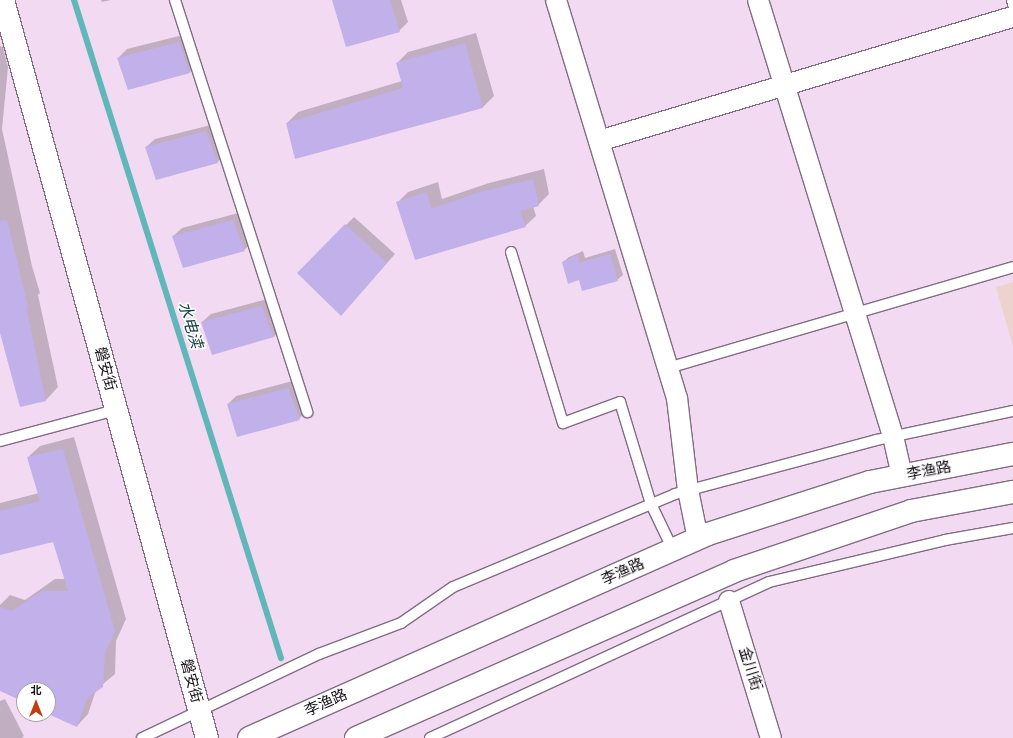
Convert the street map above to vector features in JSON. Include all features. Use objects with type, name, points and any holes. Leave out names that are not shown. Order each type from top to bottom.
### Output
[{"type":"main road","name":"磐安街","points":[[3,0],[207,738]]},
{"type":"main road","name":"李渔路","points":[[248,738],[698,539],[870,482],[1013,454]]},
{"type":"main road","points":[[356,738],[734,571],[911,512],[1013,492]]},
{"type":"street","points":[[556,0],[677,398],[688,490],[698,539]]},
{"type":"street","points":[[758,0],[893,436],[902,476]]},
{"type":"street","points":[[599,141],[1013,17]]},
{"type":"street","name":"金川街","points":[[729,600],[771,738]]},
{"type":"lane","points":[[175,0],[307,412]]},
{"type":"lane","points":[[1012,0],[1013,4]]},
{"type":"lane","points":[[511,252],[563,423],[620,402],[651,504],[673,550]]},
{"type":"lane","points":[[668,368],[1013,268]]},
{"type":"lane","points":[[0,441],[116,410]]},
{"type":"lane","points":[[142,738],[319,654],[401,623],[453,587],[688,490],[893,436],[1013,411]]},
{"type":"lane","points":[[430,738],[769,582],[934,543],[1013,528]]},
{"type":"shaded area","points":[[1013,282],[1013,347],[996,287]]},
{"type":"building","points":[[332,0],[390,0],[400,32],[346,47]]},
{"type":"building","points":[[179,42],[190,73],[128,90],[117,58]]},
{"type":"building","points":[[465,43],[483,108],[295,159],[286,123],[403,88],[396,63]]},
{"type":"building","points":[[206,131],[218,163],[156,180],[145,147]]},
{"type":"building","points":[[533,179],[539,206],[520,211],[526,227],[415,260],[396,202],[427,192],[431,209],[477,193]]},
{"type":"building","points":[[7,220],[28,306],[26,307],[46,401],[20,407],[0,333],[0,221]]},
{"type":"building","points":[[233,220],[245,251],[183,268],[172,236]]},
{"type":"building","points":[[345,224],[387,263],[341,316],[297,273]]},
{"type":"building","points":[[610,254],[618,281],[582,291],[579,280],[568,284],[562,262],[578,255],[579,263]]},
{"type":"building","points":[[262,306],[274,337],[212,355],[201,322]]},
{"type":"building","points":[[288,388],[300,420],[237,437],[227,404]]},
{"type":"building","points":[[63,449],[115,631],[105,653],[103,687],[87,698],[77,727],[56,718],[56,682],[16,682],[16,698],[0,691],[0,607],[12,611],[42,591],[68,591],[53,542],[0,555],[0,511],[40,501],[27,457]]},
{"type":"waterway","name":"水电渎","points":[[74,0],[281,658]]}]
